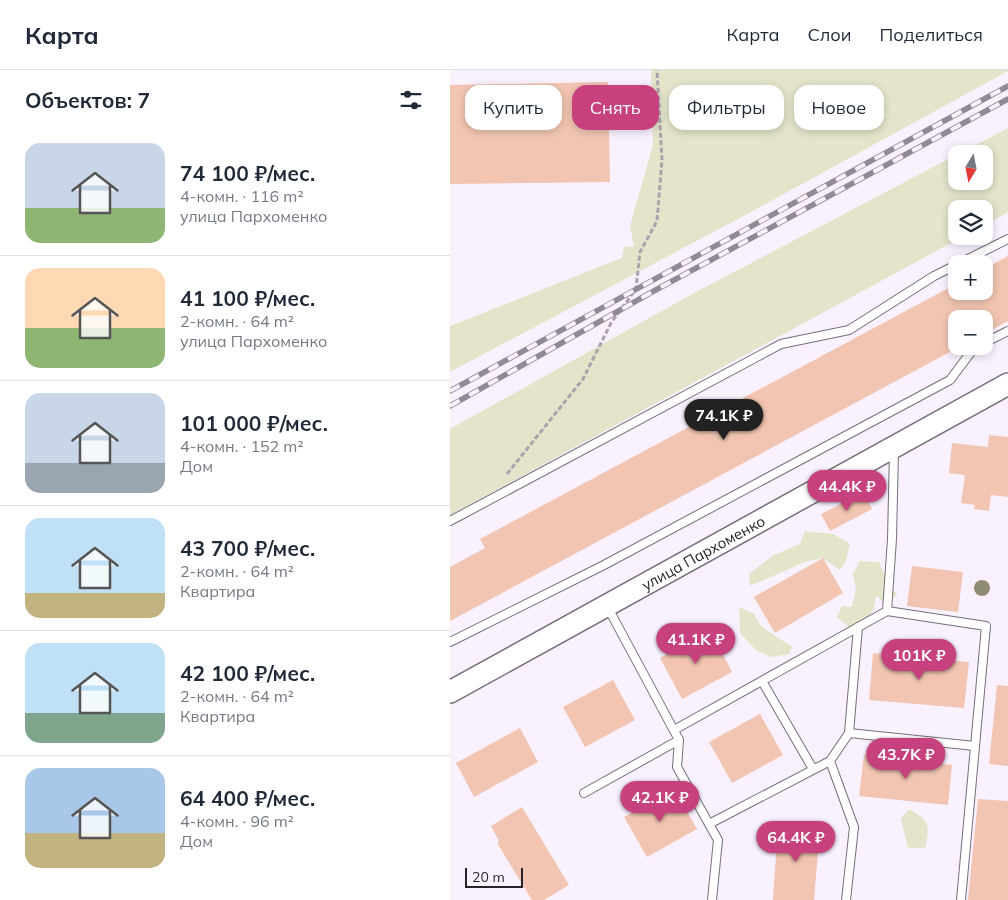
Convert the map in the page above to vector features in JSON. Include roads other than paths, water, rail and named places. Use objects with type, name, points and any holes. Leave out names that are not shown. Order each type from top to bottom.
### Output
[{"type":"main road","name":"улица Пархоменко","points":[[450,692],[1008,384]]},
{"type":"lane","points":[[975,255],[1008,239]]},
{"type":"lane","points":[[450,521],[780,344],[849,330],[948,269]]},
{"type":"lane","points":[[993,338],[1008,331]]},
{"type":"lane","points":[[450,642],[604,565],[950,380],[969,355]]},
{"type":"lane","points":[[887,611],[892,539],[894,447]]},
{"type":"lane","points":[[607,605],[679,740],[677,767],[718,840],[712,900]]},
{"type":"lane","points":[[674,730],[887,611],[986,626],[961,900]]},
{"type":"lane","points":[[709,824],[830,761],[849,733],[858,627]]},
{"type":"lane","points":[[762,681],[813,770]]},
{"type":"lane","points":[[849,733],[975,746]]},
{"type":"lane","points":[[584,793],[679,740]]},
{"type":"lane","points":[[830,761],[854,827],[846,900]]},
{"type":"railway","points":[[450,391],[1008,86]]},
{"type":"railway","points":[[450,406],[652,292],[1008,99]]}]
